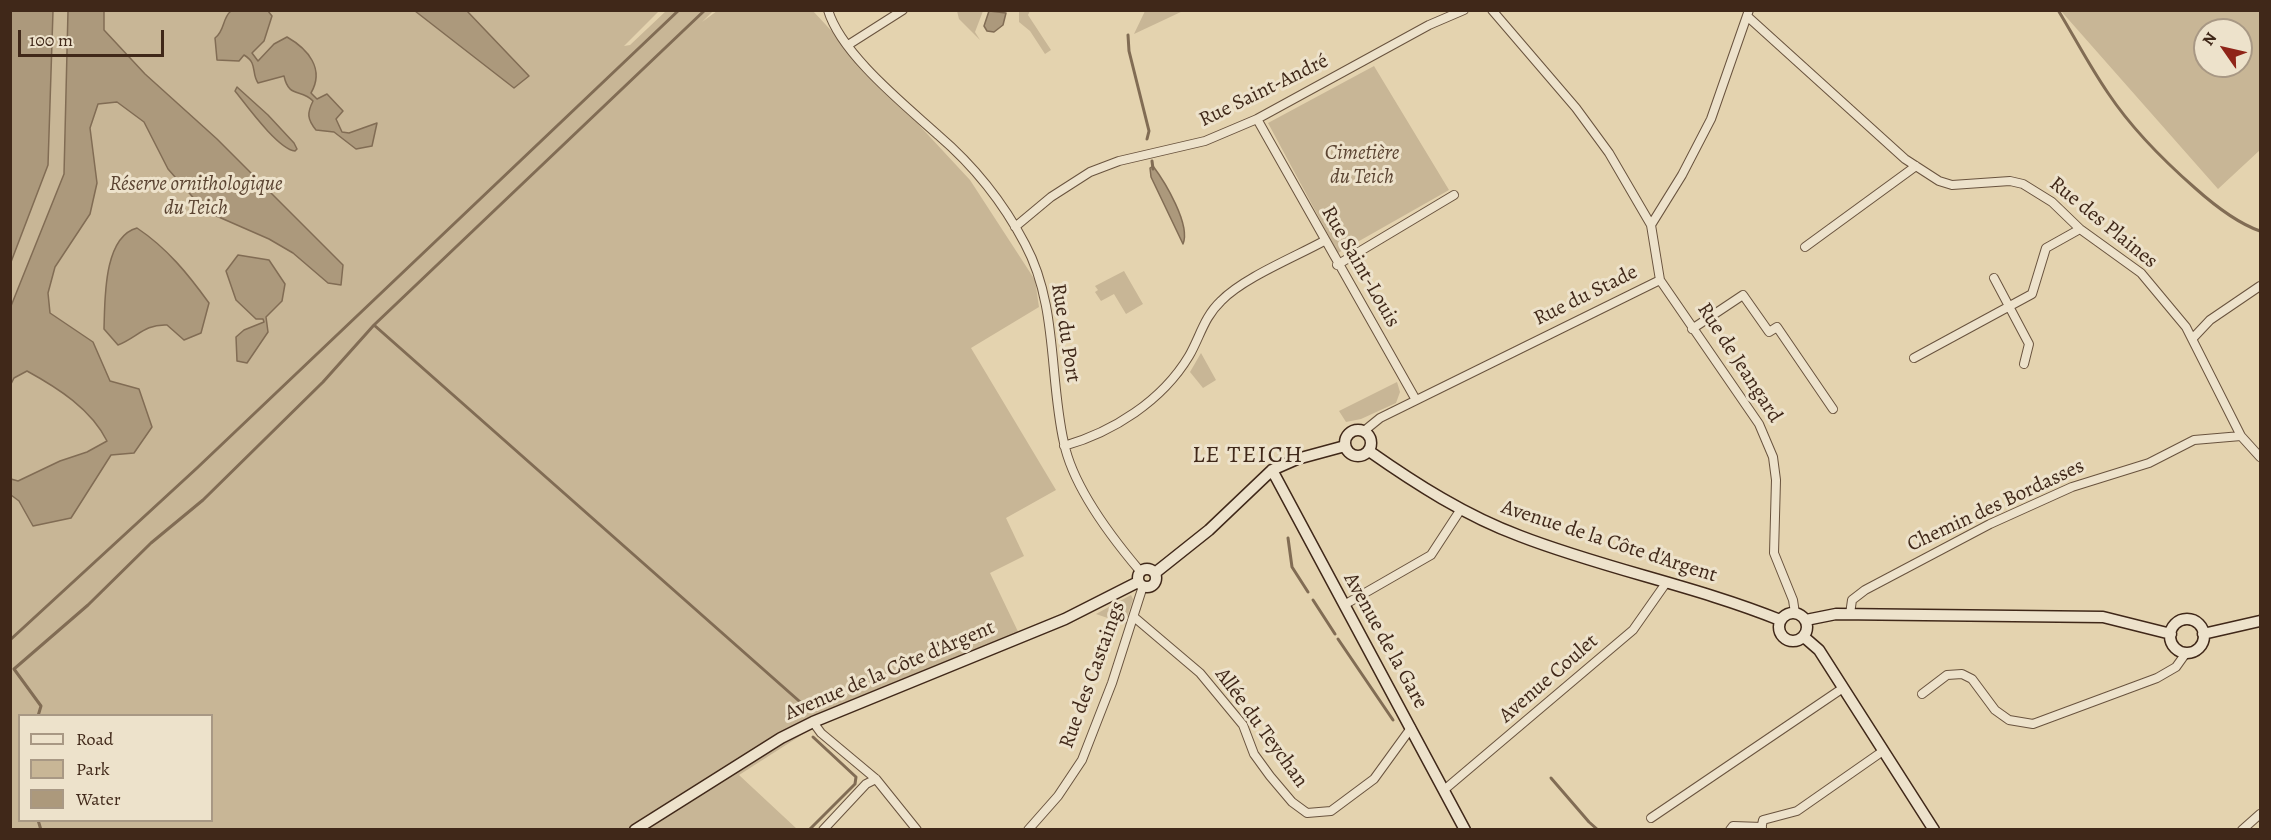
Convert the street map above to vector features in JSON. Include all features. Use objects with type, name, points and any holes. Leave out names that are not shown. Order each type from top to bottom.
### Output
[{"type":"main road","points":[[1356,430],[1364,431],[1371,440],[1369,451],[1358,457],[1350,454],[1345,446],[1348,434],[1356,430]]},
{"type":"main road","points":[[1141,580],[1148,569],[1155,573],[1209,530],[1272,471],[1297,459],[1345,446]]},
{"type":"main road","name":"Avenue de la Côte d'Argent","points":[[1369,451],[1461,509],[1521,537],[1780,620]]},
{"type":"main road","name":"Avenue de la Gare","points":[[1272,471],[1465,830]]},
{"type":"main road","name":"Avenue de la Côte d'Argent","points":[[635,830],[782,738],[813,722],[1065,620],[1141,580],[1154,584],[1155,573]]},
{"type":"main road","points":[[1795,613],[1806,620],[1808,629],[1804,637],[1792,642],[1783,638],[1779,630],[1780,620],[1786,614],[1795,613]]},
{"type":"main road","points":[[1806,620],[1826,615],[1851,614],[2103,617],[2170,634]]},
{"type":"main road","points":[[2189,620],[2199,624],[2204,633],[2199,648],[2186,653],[2172,645],[2170,634],[2179,622],[2189,620]]},
{"type":"main road","points":[[2204,633],[2260,621]]},
{"type":"main road","points":[[1804,637],[1819,650],[1934,830]]},
{"type":"street","name":"Rue du Port","points":[[828,10],[836,30],[848,45],[901,102],[940,136],[988,187],[1016,227],[1033,259],[1047,306],[1064,446],[1091,501],[1141,580]]},
{"type":"street","points":[[848,45],[903,10]]},
{"type":"street","name":"Rue Saint-André","points":[[1016,227],[1051,197],[1100,167],[1185,147],[1257,119],[1429,25],[1464,10]]},
{"type":"street","points":[[1492,10],[1576,108],[1609,153],[1651,225],[1705,134],[1748,13]]},
{"type":"street","name":"Rue des Plaines","points":[[1748,13],[1855,116],[1916,166],[1939,181],[1952,185],[2010,181],[2023,184],[2052,202],[2080,230],[2141,273],[2193,338],[2241,436],[2260,457]]},
{"type":"street","name":"Rue Saint-Louis","points":[[1257,119],[1337,265],[1416,400]]},
{"type":"street","points":[[1805,248],[1916,166]]},
{"type":"street","points":[[1337,265],[1454,195]]},
{"type":"street","name":"Rue du Stade","points":[[1364,431],[1380,418],[1660,280],[1651,225]]},
{"type":"street","points":[[1914,358],[2032,294],[2046,248],[2080,230]]},
{"type":"street","points":[[1064,446],[1087,438],[1136,413],[1183,364],[1206,317],[1221,300],[1238,288],[1324,241]]},
{"type":"street","points":[[1994,278],[2029,345],[2024,364]]},
{"type":"street","name":"Rue de Jeangard","points":[[1660,280],[1752,413],[1773,457],[1776,480],[1774,553],[1793,600],[1795,613]]},
{"type":"street","points":[[2193,338],[2210,320],[2260,286]]},
{"type":"street","points":[[1692,329],[1743,295],[1769,332],[1776,327],[1833,409]]},
{"type":"street","name":"Chemin des Bordasses","points":[[1851,614],[1852,600],[1865,590],[1990,524],[2072,487],[2149,463],[2194,440],[2241,436]]},
{"type":"street","points":[[1344,605],[1431,555],[1461,509]]},
{"type":"street","name":"Rue des Castaings","points":[[1032,828],[1058,796],[1082,760],[1134,617],[1141,580]]},
{"type":"street","name":"Avenue Coulet","points":[[1444,790],[1633,630],[1666,584]]},
{"type":"street","name":"Allée du Teychan","points":[[1134,617],[1200,674],[1243,725],[1254,754],[1270,776],[1292,802],[1307,813],[1331,811],[1374,779],[1411,728]]},
{"type":"street","points":[[1922,694],[1947,675],[1962,674],[1972,679],[1995,710],[2009,720],[2033,724],[2157,678],[2176,667],[2186,653]]},
{"type":"street","points":[[1651,818],[1843,688]]},
{"type":"street","points":[[813,722],[821,733],[876,779],[917,830]]},
{"type":"street","points":[[1730,830],[1733,826],[1762,828],[1763,820],[1797,811],[1883,751]]},
{"type":"street","points":[[823,830],[866,784],[876,779]]},
{"type":"street","points":[[2242,830],[2260,814]]},
{"type":"green space","name":"Réserve ornithologique du Teich","points":[[10,11],[659,11],[624,46],[630,45],[666,11],[713,11],[702,22],[717,11],[813,11],[970,180],[1035,280],[1039,307],[971,348],[1056,490],[1006,518],[1024,556],[990,573],[1022,640],[811,729],[739,775],[797,829],[11,829]]},
{"type":"green space","points":[[957,11],[983,11],[975,32],[980,40],[959,19]]},
{"type":"green space","points":[[1019,11],[1030,11],[1028,15],[1051,50],[1045,54],[1030,31],[1019,22]]},
{"type":"green space","points":[[1145,11],[1183,11],[1134,34]]},
{"type":"green space","points":[[2061,11],[2260,11],[2260,150],[2218,189]]},
{"type":"green space","name":"Cimetière du Teich","points":[[1374,66],[1449,190],[1338,253],[1268,123]]},
{"type":"green space","points":[[1124,271],[1143,304],[1126,314],[1114,294],[1101,301],[1095,292],[1098,290],[1095,286]]},
{"type":"green space","points":[[1201,353],[1216,380],[1203,388],[1190,372]]},
{"type":"green space","points":[[1397,382],[1400,392],[1396,403],[1361,419],[1346,422],[1339,411]]},
{"type":"green space","points":[[1131,595],[1133,599],[1125,624],[1096,614]]},
{"type":"water","points":[[11,10],[53,11],[48,165],[11,262]]},
{"type":"water","points":[[68,11],[104,11],[104,30],[145,74],[217,139],[343,265],[341,285],[328,283],[293,253],[269,239],[205,211],[168,169],[144,122],[117,102],[98,104],[90,128],[97,183],[90,214],[55,267],[48,293],[50,313],[93,342],[110,381],[139,389],[152,427],[134,453],[111,455],[71,518],[33,526],[19,501],[11,495],[11,479],[18,481],[60,461],[87,452],[107,441],[83,409],[62,392],[39,378],[27,371],[14,378],[11,384],[11,306],[64,174]]},
{"type":"water","points":[[231,11],[268,11],[272,16],[264,41],[252,53],[258,61],[274,44],[287,37],[302,47],[315,68],[315,84],[311,93],[317,99],[327,94],[343,111],[336,119],[342,132],[349,133],[377,123],[372,146],[356,149],[334,132],[316,130],[309,116],[313,101],[309,97],[292,91],[284,76],[258,83],[251,61],[244,55],[239,61],[217,60],[215,38]]},
{"type":"water","points":[[415,11],[467,11],[529,76],[514,88]]},
{"type":"water","points":[[989,11],[1006,13],[1003,25],[994,32],[987,31],[984,26]]},
{"type":"water","points":[[237,87],[294,143],[297,149],[295,151],[280,143],[263,126],[235,91]]},
{"type":"water","points":[[1153,166],[1176,204],[1183,226],[1183,244],[1151,177],[1150,168]]},
{"type":"water","points":[[137,228],[176,262],[209,303],[201,333],[184,340],[167,325],[159,325],[118,345],[104,329],[106,287],[112,257],[126,234]]},
{"type":"water","points":[[238,255],[269,260],[285,284],[282,301],[266,317],[268,332],[247,363],[237,361],[236,337],[244,330],[264,322],[263,319],[256,319],[236,300],[226,271]]},
{"type":"waterway","points":[[10,640],[197,468],[679,10]]},
{"type":"waterway","points":[[39,714],[41,706],[14,669],[88,605],[151,543],[203,500],[323,382],[374,325],[705,10]]},
{"type":"waterway","points":[[2058,10],[2108,93],[2148,144],[2210,201],[2234,218],[2260,231]]},
{"type":"waterway","points":[[1128,35],[1129,51],[1149,131],[1147,139]]},
{"type":"waterway","points":[[1152,161],[1153,169]]},
{"type":"waterway","points":[[374,325],[807,708]]},
{"type":"waterway","points":[[1288,538],[1292,567],[1308,592]]},
{"type":"waterway","points":[[1313,600],[1335,634]]},
{"type":"waterway","points":[[1338,639],[1393,720]]},
{"type":"waterway","points":[[809,830],[855,784],[856,777],[813,737]]},
{"type":"waterway","points":[[1551,778],[1598,830]]},
{"type":"waterway","points":[[39,822],[41,830]]},
{"type":"district","name":"LE TEICH","points":[[1248,456]]}]
